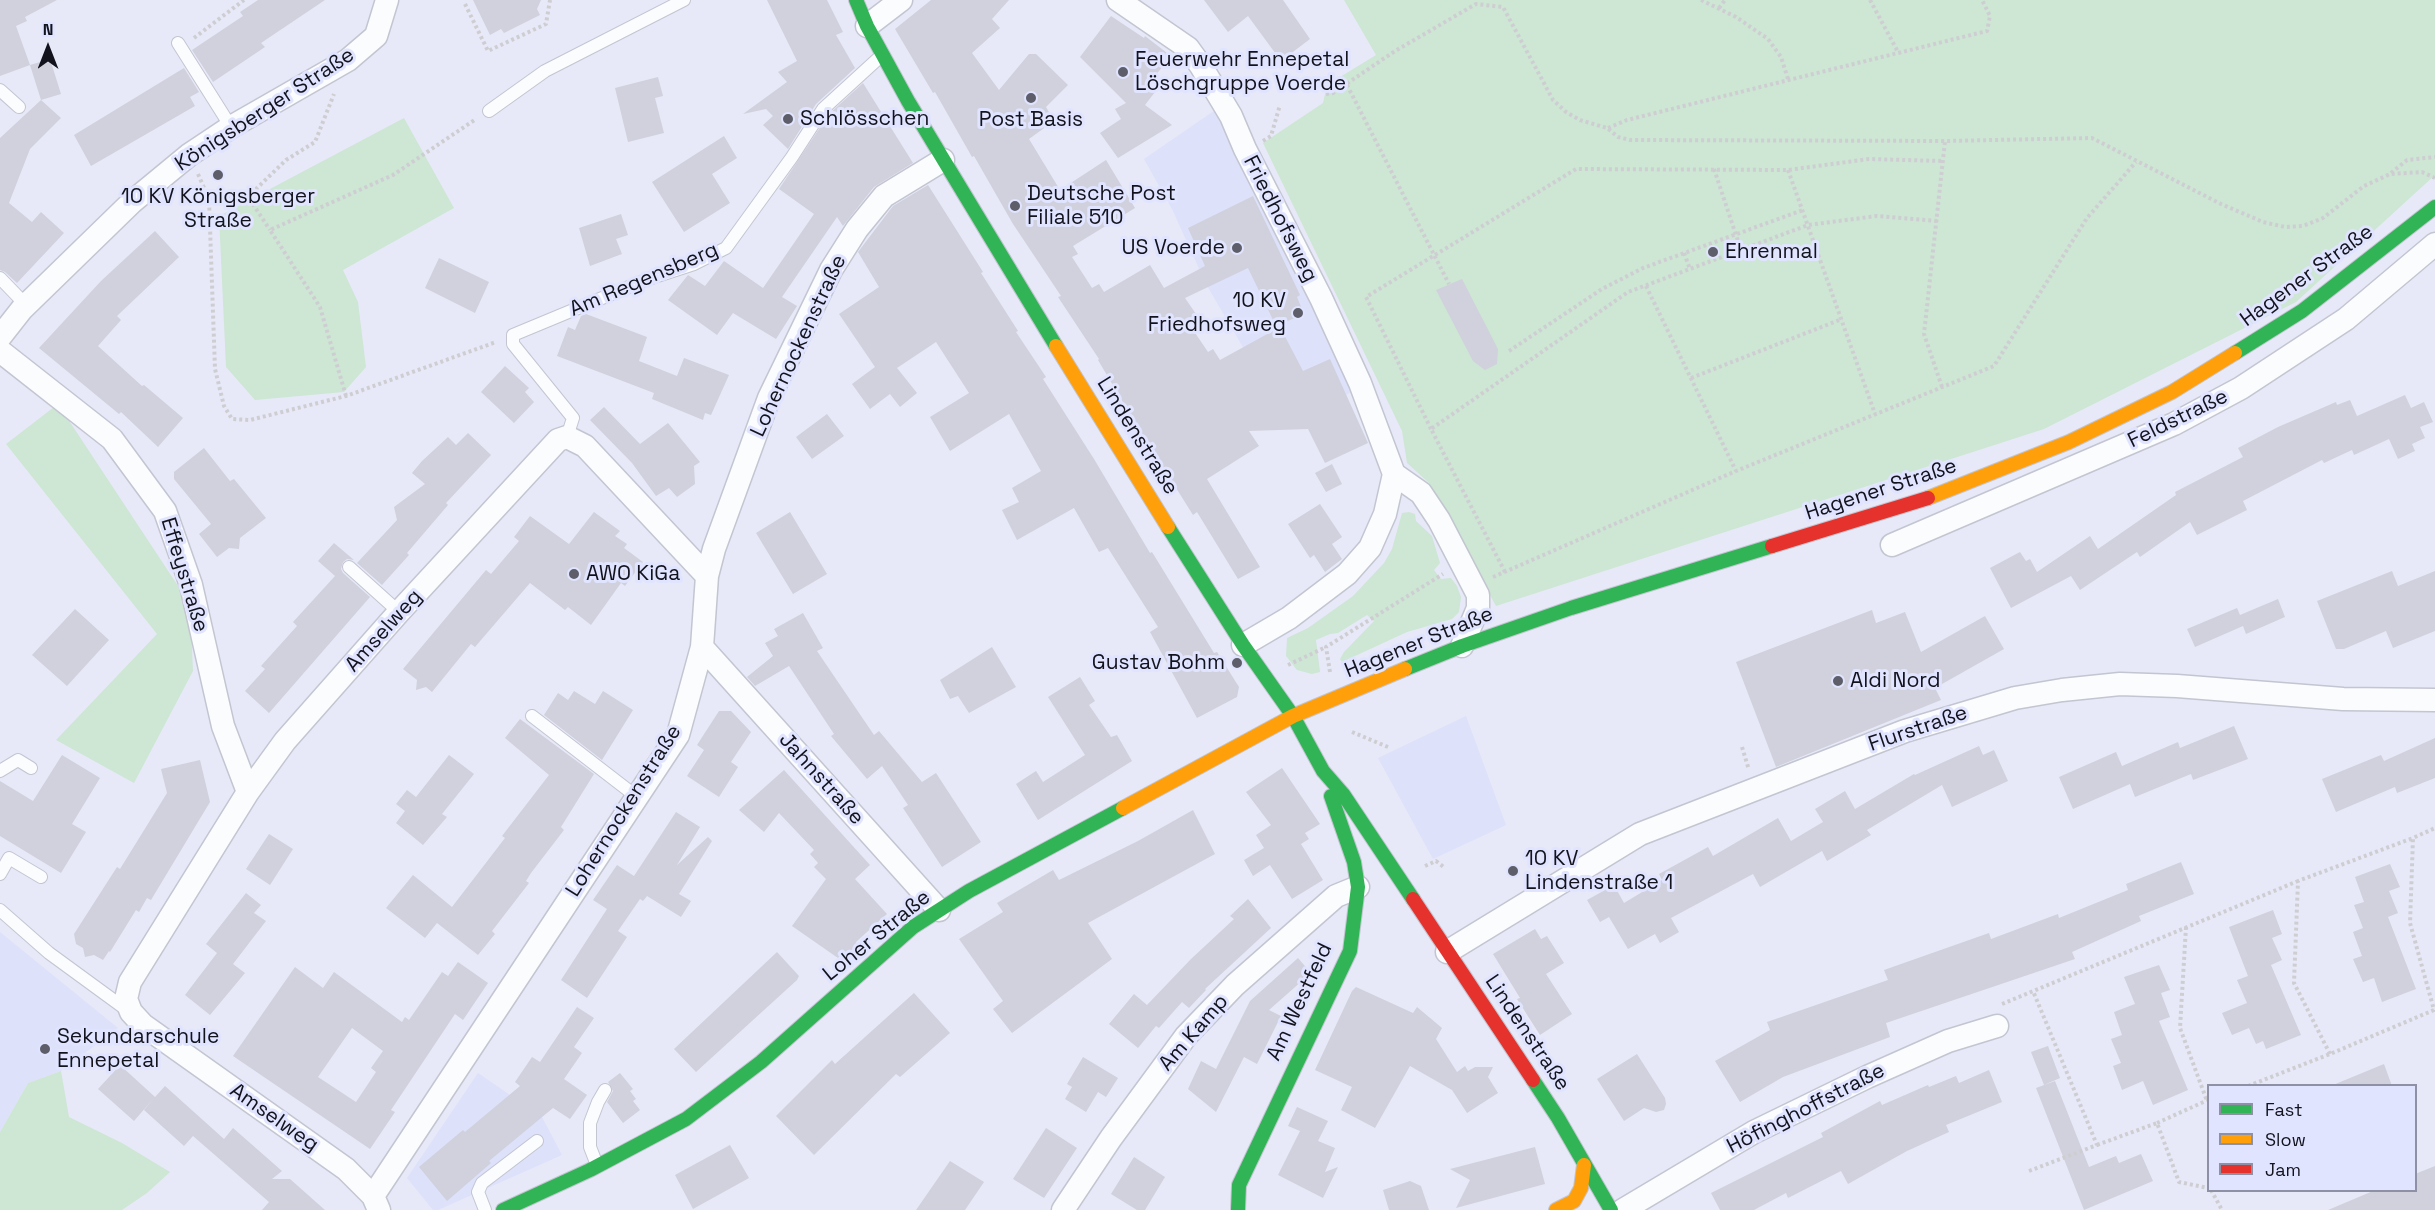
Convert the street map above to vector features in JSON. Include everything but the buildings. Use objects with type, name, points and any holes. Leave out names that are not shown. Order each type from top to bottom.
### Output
[{"type":"main road","name":"Lindenstraße","points":[[856,0],[867,26],[944,160],[1087,398],[1263,677],[1293,716],[1323,771],[1344,794],[1396,882],[1447,952],[1558,1118],[1611,1210]]},
{"type":"main road","name":"Hagener Straße","points":[[1293,716],[1462,646],[1571,608],[1947,492],[2069,442],[2172,392],[2302,311],[2435,207]]},
{"type":"main road","name":"Loher Straße","points":[[503,1210],[597,1166],[686,1119],[727,1089],[805,1024],[889,947],[969,891],[1293,716]]},
{"type":"main road","name":"Am Westfeld","points":[[1238,1210],[1239,1185],[1350,951],[1363,886],[1323,771]]},
{"type":"main road","points":[[1556,1210],[1574,1201],[1581,1188],[1584,1165]]},
{"type":"street","name":"Königsberger Straße","points":[[0,337],[26,305],[132,202],[189,155],[231,127],[348,60],[376,36],[387,0]]},
{"type":"street","points":[[867,26],[901,0]]},
{"type":"street","name":"Friedhofsweg","points":[[1118,0],[1188,48],[1202,66],[1230,116],[1321,298],[1360,383],[1394,474]]},
{"type":"street","name":"Lohernockenstraße","points":[[376,1203],[678,735],[702,646],[707,576],[714,549],[770,398],[831,270],[857,230],[884,196],[944,160]]},
{"type":"street","name":"Feldstraße","points":[[1892,545],[2174,424],[2241,388],[2346,319],[2435,244]]},
{"type":"street","name":"Effeystraße","points":[[0,351],[112,439],[165,512],[191,585],[223,726],[248,792]]},
{"type":"street","points":[[567,437],[585,446],[707,576]]},
{"type":"street","name":"Amselweg","points":[[376,1203],[346,1169],[143,1025],[131,1012],[126,999],[130,982],[248,792],[285,741],[399,612],[558,440],[567,437]]},
{"type":"street","points":[[1243,645],[1289,618],[1347,574],[1370,548],[1385,514],[1394,474],[1421,493],[1440,520],[1478,595],[1478,608],[1472,627],[1462,646]]},
{"type":"street","name":"Jahnstraße","points":[[702,646],[939,910]]},
{"type":"street","name":"Flurstraße","points":[[1447,952],[1640,834],[1905,731],[2014,698],[2120,684],[2177,686],[2343,699],[2435,700]]},
{"type":"street","name":"Am Kamp","points":[[1063,1210],[1111,1138],[1186,1036],[1235,986],[1336,896],[1363,886]]},
{"type":"street","name":"Höfinghoffstraße","points":[[1623,1210],[1754,1132],[1867,1077],[1948,1041],[1997,1026]]},
{"type":"lane","points":[[489,111],[545,71],[684,0]]},
{"type":"lane","points":[[179,46],[231,127]]},
{"type":"lane","name":"Am Regensberg","points":[[513,335],[648,279],[694,264],[726,248],[792,157],[823,109],[883,54]]},
{"type":"lane","points":[[0,90],[19,107]]},
{"type":"lane","points":[[0,278],[26,305]]},
{"type":"lane","points":[[513,335],[513,344],[573,418],[567,437]]},
{"type":"lane","points":[[349,567],[399,612]]},
{"type":"lane","points":[[532,716],[637,797]]},
{"type":"lane","points":[[0,771],[18,760],[31,768]]},
{"type":"lane","points":[[0,874],[9,858],[41,877]]},
{"type":"lane","name":"Amselweg","points":[[0,910],[49,953],[131,1012]]},
{"type":"lane","points":[[597,1166],[591,1146],[591,1123],[605,1090]]},
{"type":"lane","points":[[485,1210],[478,1192],[482,1183],[537,1141]]},
{"type":"path","points":[[179,46],[244,0]]},
{"type":"path","points":[[465,4],[488,51],[546,24],[550,0]]},
{"type":"path","points":[[1701,0],[1736,17],[1768,39],[1781,57],[1788,79]]},
{"type":"path","points":[[1719,8],[1725,0]]},
{"type":"path","points":[[1870,0],[1898,52]]},
{"type":"path","points":[[1607,128],[1627,120],[1987,31],[1990,16],[1982,0]]},
{"type":"path","points":[[1326,94],[1333,93],[1347,85],[1395,51],[1476,4],[1503,7],[1553,100],[1566,112],[1580,120],[1607,128],[1618,137],[1629,140],[1945,141],[2092,138],[2231,209],[2263,222],[2285,227],[2304,226],[2323,218],[2364,186],[2390,174],[2407,160],[2435,158]]},
{"type":"path","points":[[209,199],[246,194],[256,189],[286,160],[315,142],[348,60]]},
{"type":"path","points":[[1347,85],[1449,284]]},
{"type":"path","points":[[1271,136],[1280,105]]},
{"type":"path","points":[[270,230],[393,174],[489,111]]},
{"type":"path","points":[[1942,387],[1924,334],[1945,141]]},
{"type":"path","points":[[189,155],[209,199],[215,369],[224,406],[232,419],[250,420],[346,396],[513,335]]},
{"type":"path","points":[[1505,572],[1366,297],[1576,169],[1788,170],[1869,159],[1943,161]]},
{"type":"path","points":[[1472,585],[1736,471],[1994,366],[2087,218],[2136,162]]},
{"type":"path","points":[[1714,169],[1741,250]]},
{"type":"path","points":[[1788,170],[1875,414]]},
{"type":"path","points":[[2390,174],[2422,172],[2435,178]]},
{"type":"path","points":[[246,194],[320,307],[346,396]]},
{"type":"path","points":[[1509,351],[1602,289],[1642,268],[1803,210]]},
{"type":"path","points":[[1431,429],[1628,292],[1808,225],[1877,216],[1937,221]]},
{"type":"path","points":[[1684,253],[1690,269]]},
{"type":"path","points":[[1646,285],[1736,471]]},
{"type":"path","points":[[1691,378],[1842,319]]},
{"type":"path","points":[[1263,677],[1326,646],[1462,563]]},
{"type":"path","points":[[1326,646],[1330,673]]},
{"type":"path","points":[[1352,732],[1388,747]]},
{"type":"path","points":[[1997,1026],[1995,1007],[2298,881],[2435,828]]},
{"type":"path","points":[[2253,1084],[2434,1012],[2410,923],[2413,838]]},
{"type":"path","points":[[2298,881],[2294,983],[2330,1054]]},
{"type":"path","points":[[2186,927],[2180,1028],[2207,1098]]},
{"type":"path","points":[[2033,991],[2097,1144]]},
{"type":"path","points":[[2029,1171],[2157,1123],[2207,1101]]},
{"type":"path","points":[[2157,1123],[2180,1182],[2207,1188]]},
{"type":"path","points":[[2212,1192],[2222,1210]]},
{"type":"shaded area","points":[[1221,106],[1355,390],[1289,426],[1206,284],[1172,209],[1144,159]]},
{"type":"shaded area","points":[[1466,716],[1506,825],[1433,859],[1378,758]]},
{"type":"shaded area","name":"Sekundarschule Ennepetal","points":[[0,932],[118,1028],[61,1071],[28,1083],[0,1132]]},
{"type":"shaded area","points":[[478,1073],[542,1117],[562,1155],[438,1210],[433,1210],[407,1178]]},
{"type":"green space","points":[[1344,0],[2435,0],[2435,175],[2296,302],[2044,429],[1496,606],[1428,482],[1407,463],[1402,431],[1263,143],[1323,103],[1327,85],[1376,55]]},
{"type":"green space","points":[[404,118],[454,208],[343,270],[358,302],[366,367],[344,392],[255,400],[226,367],[219,216]]},
{"type":"green space","points":[[58,404],[190,604],[193,671],[134,783],[56,740],[157,634],[6,444]]},
{"type":"green space","points":[[1402,513],[1415,514],[1416,521],[1432,536],[1440,563],[1434,570],[1441,579],[1451,578],[1457,586],[1461,597],[1459,612],[1452,619],[1407,632],[1342,662],[1340,659],[1344,652],[1374,621],[1367,615],[1338,633],[1316,640],[1320,672],[1312,674],[1297,670],[1286,656],[1287,638],[1308,628],[1353,596],[1384,563],[1392,549]]},
{"type":"green space","points":[[61,1071],[69,1117],[122,1143],[170,1172],[147,1193],[122,1210],[0,1210],[0,1132],[28,1083]]},
{"type":"traffic: fast","points":[[856,0],[867,26],[908,101],[1056,346]]},
{"type":"traffic: fast","points":[[2235,353],[2302,311],[2435,207]]},
{"type":"traffic: fast","points":[[1168,527],[1243,645],[1293,716],[1323,771],[1343,794],[1413,899]]},
{"type":"traffic: fast","points":[[1405,669],[1462,646],[1571,608],[1772,546]]},
{"type":"traffic: fast","points":[[1238,1210],[1239,1185],[1350,951],[1358,887],[1354,862],[1331,796]]},
{"type":"traffic: fast","points":[[503,1210],[590,1170],[686,1119],[761,1062],[913,927],[969,891],[1123,808]]},
{"type":"traffic: fast","points":[[1533,1080],[1558,1118],[1611,1210]]},
{"type":"traffic: slow","points":[[1056,346],[1168,527]]},
{"type":"traffic: slow","points":[[1928,498],[2069,442],[2172,392],[2235,353]]},
{"type":"traffic: slow","points":[[1123,808],[1293,716],[1405,669]]},
{"type":"traffic: slow","points":[[1556,1210],[1574,1201],[1581,1188],[1584,1165]]},
{"type":"traffic: jam","points":[[1772,546],[1928,498]]},
{"type":"traffic: jam","points":[[1413,899],[1533,1080]]},
{"type":"place","name":"Feuerwehr Ennepetal Löschgruppe Voerde","points":[[1123,72]]},
{"type":"place","name":"Post Basis","points":[[1031,98]]},
{"type":"place","name":"Schlösschen","points":[[788,119]]},
{"type":"place","name":"10 KV Königsberger Straße","points":[[218,175]]},
{"type":"place","name":"Deutsche Post Filiale 510","points":[[1015,206]]},
{"type":"place","name":"US Voerde","points":[[1237,248]]},
{"type":"place","name":"Ehrenmal","points":[[1713,252]]},
{"type":"place","name":"10 KV Friedhofsweg","points":[[1298,313]]},
{"type":"place","name":"AWO KiGa","points":[[574,574]]},
{"type":"place","name":"Gustav Bohm","points":[[1237,663]]},
{"type":"place","name":"Aldi Nord","points":[[1838,681]]},
{"type":"place","name":"10 KV Lindenstraße 1","points":[[1513,871]]},
{"type":"place","name":"Sekundarschule Ennepetal","points":[[45,1049]]}]
